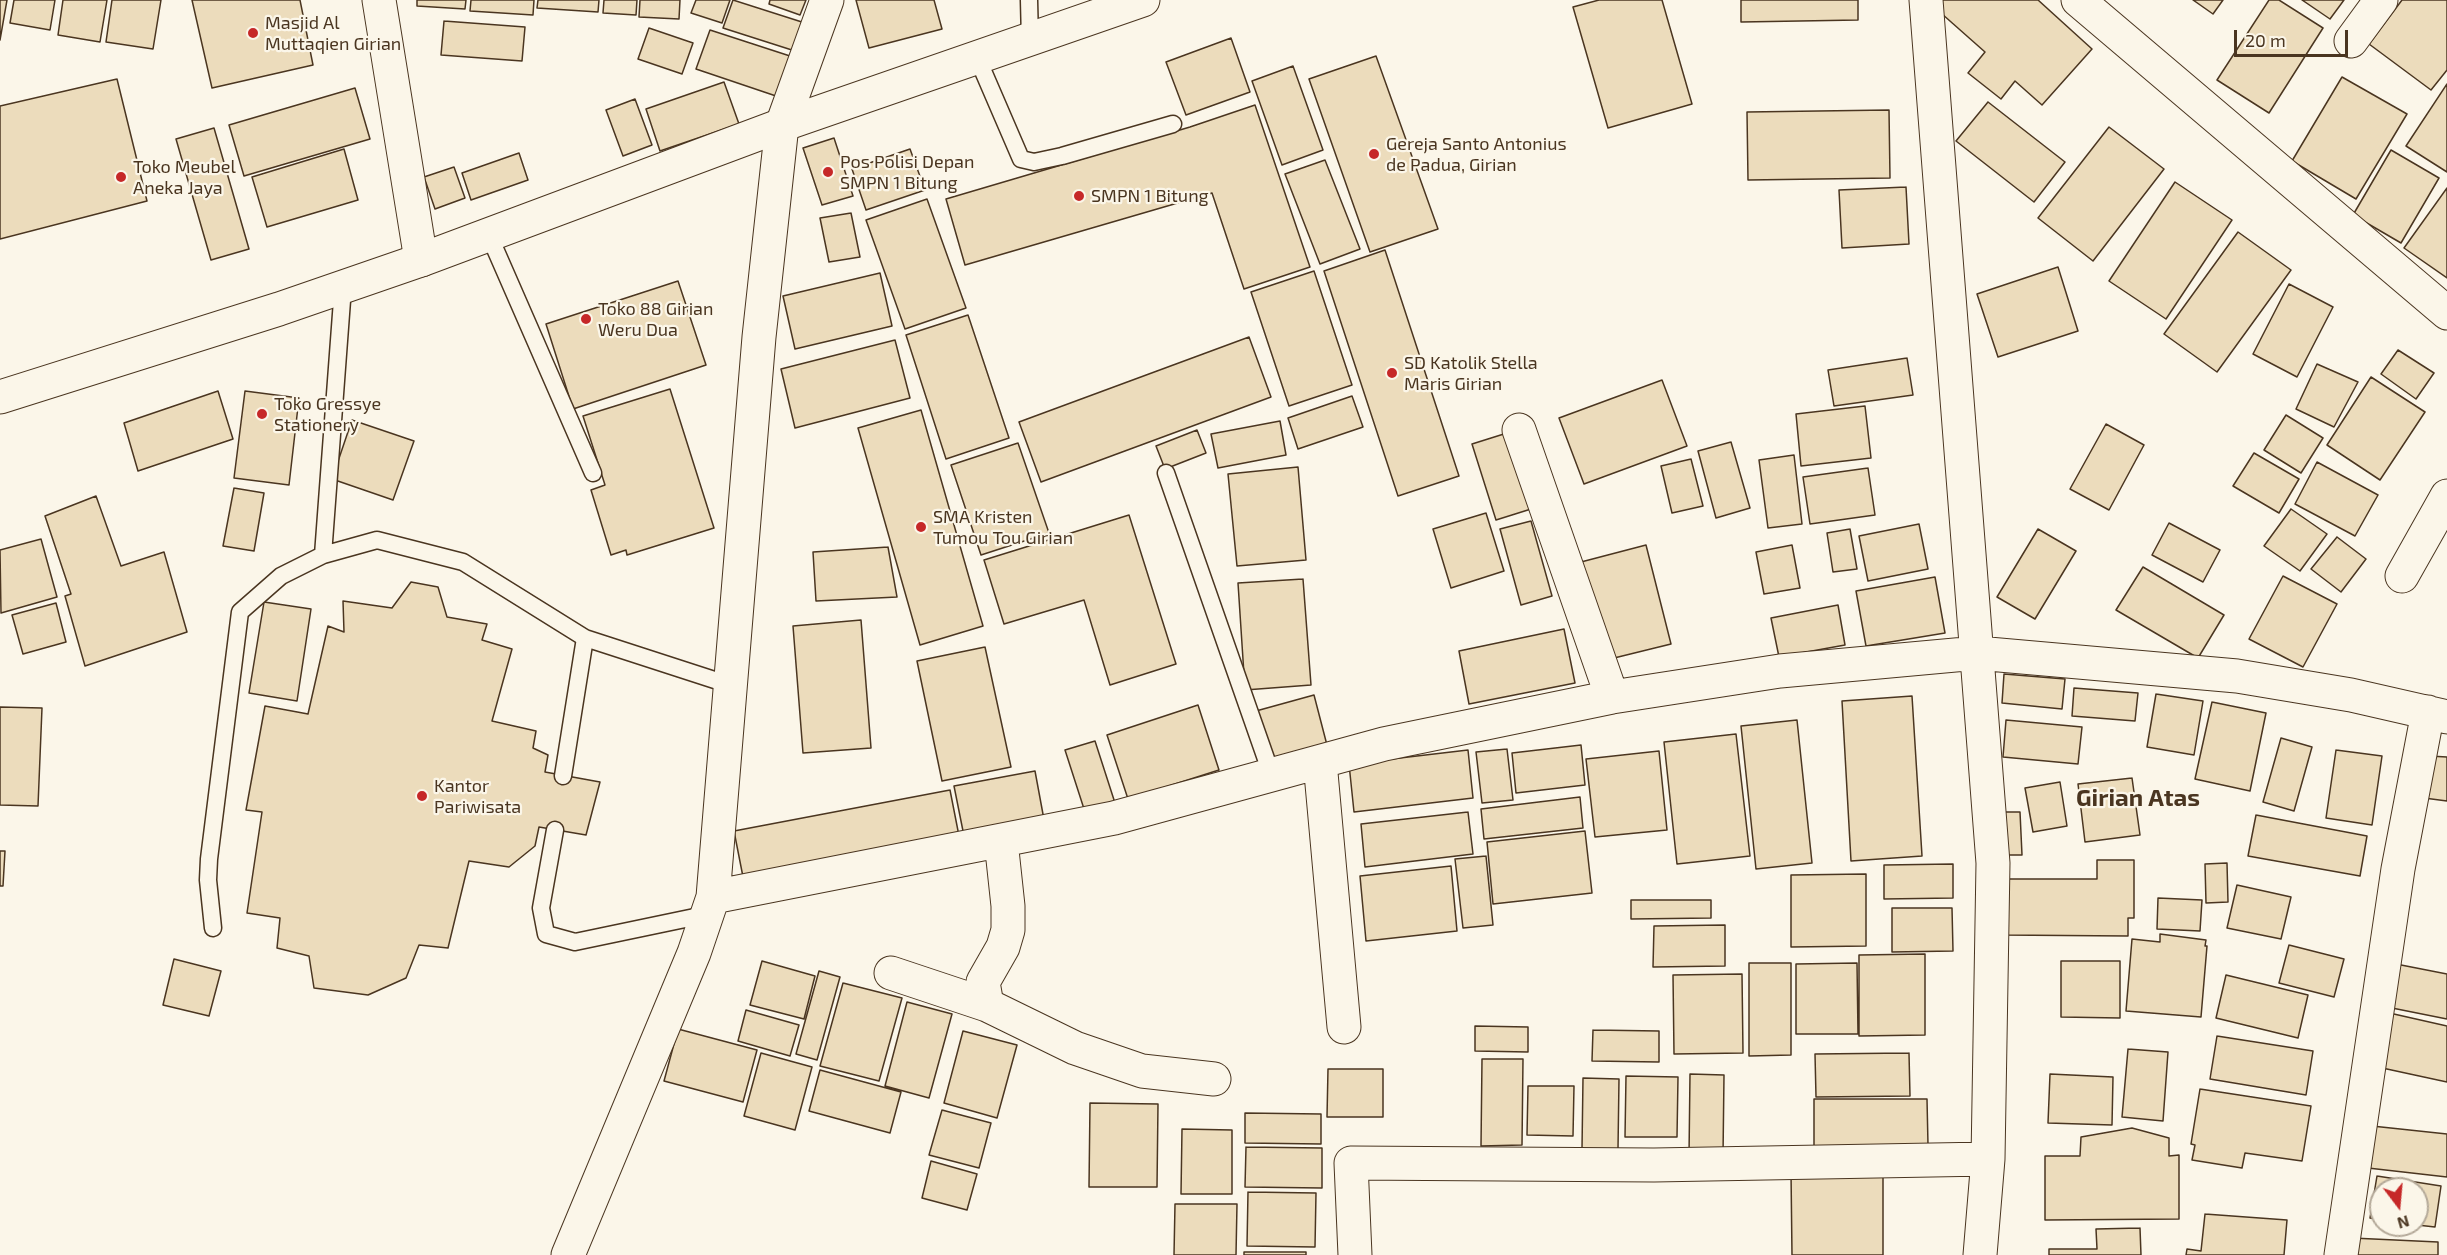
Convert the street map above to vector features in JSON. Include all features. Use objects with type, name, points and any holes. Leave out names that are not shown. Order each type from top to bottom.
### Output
[{"type":"main road","points":[[379,0],[421,260]]},
{"type":"main road","points":[[568,1255],[711,905],[759,337],[782,125],[827,0]]},
{"type":"main road","points":[[0,398],[421,260],[782,125],[1143,0]]},
{"type":"main road","points":[[1926,0],[1993,863],[1988,1159],[1980,1255]]},
{"type":"main road","points":[[2078,0],[2447,313]]},
{"type":"main road","points":[[2352,41],[2381,0]]},
{"type":"main road","points":[[1519,430],[1612,697]]},
{"type":"main road","points":[[2402,576],[2447,495]]},
{"type":"main road","points":[[711,905],[1001,841],[1114,819],[1384,744],[1612,697],[1780,671],[1977,653],[2237,676],[2351,695],[2437,714],[2398,869],[2341,1255]]},
{"type":"main road","points":[[1320,762],[1344,1027]]},
{"type":"main road","points":[[987,1005],[982,982],[1003,947],[1008,930],[1008,906],[1001,841]]},
{"type":"main road","points":[[891,973],[987,1005],[1075,1048],[1142,1071],[1214,1079]]},
{"type":"main road","points":[[1355,1255],[1351,1162],[1654,1165],[1988,1159]]},
{"type":"lane","points":[[1029,0],[1030,40]]},
{"type":"lane","points":[[977,57],[1020,159],[1034,162],[1062,156],[1173,124]]},
{"type":"lane","points":[[489,235],[593,474]]},
{"type":"lane","points":[[323,555],[343,287]]},
{"type":"lane","points":[[1166,473],[1272,776]]},
{"type":"lane","points":[[213,928],[208,880],[209,859],[240,612],[281,576],[323,555],[377,540],[463,562],[585,638],[730,685]]},
{"type":"lane","points":[[564,776],[585,638]]},
{"type":"lane","points":[[555,830],[541,908],[546,934],[575,942],[711,905]]},
{"type":"building","points":[[0,0],[7,0],[0,40]]},
{"type":"building","points":[[14,0],[55,0],[50,30],[10,23]]},
{"type":"building","points":[[63,0],[107,0],[100,42],[58,35]]},
{"type":"building","points":[[112,0],[161,0],[153,49],[106,42]]},
{"type":"building","name":"Masjid Al Muttaqien Girian","points":[[192,0],[300,0],[313,65],[212,88]]},
{"type":"building","points":[[417,0],[466,0],[465,9],[417,6]]},
{"type":"building","points":[[471,0],[534,0],[533,15],[470,11]]},
{"type":"building","points":[[538,0],[599,0],[598,12],[537,8]]},
{"type":"building","points":[[604,0],[637,0],[636,15],[603,13]]},
{"type":"building","points":[[640,0],[680,0],[679,19],[639,17]]},
{"type":"building","points":[[696,0],[730,0],[722,23],[691,13]]},
{"type":"building","points":[[733,0],[805,23],[795,51],[723,28]]},
{"type":"building","points":[[770,0],[806,0],[800,15],[769,4]]},
{"type":"building","points":[[856,0],[934,0],[942,29],[869,48]]},
{"type":"building","points":[[1599,0],[1662,0],[1692,104],[1608,128],[1573,7]]},
{"type":"building","points":[[1741,0],[1858,0],[1858,20],[1741,22]]},
{"type":"building","points":[[1938,0],[2038,0],[2092,49],[2042,105],[2015,81],[2001,99],[1968,73],[1985,52],[1933,6]]},
{"type":"building","points":[[2193,0],[2223,0],[2213,14]]},
{"type":"building","points":[[2269,0],[2279,0],[2323,28],[2269,113],[2217,80]]},
{"type":"building","points":[[2302,0],[2344,0],[2330,19]]},
{"type":"building","points":[[2402,0],[2447,0],[2447,70],[2431,90],[2369,44]]},
{"type":"building","points":[[444,21],[525,27],[522,61],[441,55]]},
{"type":"building","points":[[649,28],[693,43],[682,74],[638,59]]},
{"type":"building","points":[[710,30],[790,56],[776,96],[696,69]]},
{"type":"building","points":[[1231,38],[1250,92],[1186,115],[1166,62]]},
{"type":"building","name":"Gereja Santo Antonius de Padua, Girian","points":[[1376,56],[1438,229],[1370,252],[1309,79]]},
{"type":"building","points":[[1293,66],[1323,150],[1282,165],[1252,81]]},
{"type":"building","points":[[2342,77],[2407,114],[2356,199],[2292,161]]},
{"type":"building","points":[[117,79],[147,201],[0,239],[0,106]]},
{"type":"building","points":[[724,82],[739,124],[660,151],[646,109]]},
{"type":"building","points":[[2447,84],[2447,172],[2406,146]]},
{"type":"building","points":[[355,88],[370,139],[244,176],[229,125]]},
{"type":"building","points":[[635,99],[652,145],[623,156],[606,110]]},
{"type":"building","points":[[1988,102],[2065,162],[2034,202],[1956,141]]},
{"type":"building","name":"SMPN 1 Bitung","points":[[1255,105],[1310,267],[1244,289],[1212,193],[965,265],[946,199],[1190,127]]},
{"type":"building","points":[[1889,110],[1890,178],[1748,180],[1747,112]]},
{"type":"building","points":[[2109,127],[2164,169],[2093,261],[2038,218]]},
{"type":"building","points":[[214,128],[249,249],[211,260],[176,139]]},
{"type":"building","name":"Pos Polisi Depan SMPN 1 Bitung","points":[[834,138],[853,196],[822,205],[803,148]]},
{"type":"building","points":[[344,149],[358,200],[267,227],[252,177]]},
{"type":"building","points":[[910,149],[925,190],[866,210],[852,169]]},
{"type":"building","points":[[2391,150],[2439,178],[2401,243],[2353,215]]},
{"type":"building","points":[[519,153],[528,180],[471,200],[462,173]]},
{"type":"building","points":[[1325,160],[1360,249],[1320,264],[1285,174]]},
{"type":"building","points":[[454,167],[465,198],[435,209],[424,177]]},
{"type":"building","points":[[2175,182],[2232,220],[2166,319],[2109,281]]},
{"type":"building","points":[[1906,187],[1909,244],[1842,248],[1839,190]]},
{"type":"building","points":[[2447,188],[2447,278],[2404,248]]},
{"type":"building","points":[[927,199],[966,308],[905,329],[866,220]]},
{"type":"building","points":[[851,213],[860,257],[829,262],[820,218]]},
{"type":"building","points":[[2238,232],[2291,270],[2217,372],[2164,334]]},
{"type":"building","name":"SD Katolik Stella Maris Girian","points":[[1385,250],[1459,476],[1398,496],[1324,271]]},
{"type":"building","points":[[2058,267],[2078,331],[1998,357],[1977,294]]},
{"type":"building","points":[[1314,271],[1352,385],[1289,406],[1251,292]]},
{"type":"building","points":[[880,273],[892,326],[795,349],[783,296]]},
{"type":"building","points":[[678,281],[706,365],[573,409],[546,324]]},
{"type":"building","points":[[2289,284],[2333,307],[2297,377],[2253,354]]},
{"type":"building","points":[[968,315],[1009,438],[946,459],[906,335]]},
{"type":"building","points":[[1249,337],[1271,397],[1041,482],[1019,422]]},
{"type":"building","points":[[895,340],[910,398],[795,428],[781,369]]},
{"type":"building","points":[[2398,350],[2434,373],[2416,399],[2381,374]]},
{"type":"building","points":[[1907,358],[1913,395],[1834,406],[1828,370]]},
{"type":"building","points":[[2317,364],[2358,382],[2334,427],[2296,409]]},
{"type":"building","points":[[2371,377],[2425,412],[2380,480],[2327,445]]},
{"type":"building","points":[[1662,380],[1687,446],[1584,484],[1559,418]]},
{"type":"building","points":[[670,389],[714,528],[627,555],[626,550],[611,555],[591,490],[605,485],[583,416]]},
{"type":"building","points":[[218,391],[233,439],[138,471],[124,423]]},
{"type":"building","points":[[245,391],[299,398],[289,485],[234,478]]},
{"type":"building","points":[[1352,396],[1363,427],[1298,449],[1288,418]]},
{"type":"building","points":[[1865,406],[1871,458],[1801,466],[1796,414]]},
{"type":"building","name":"SMA Kristen Tumou Tou Girian","points":[[921,410],[983,626],[920,645],[858,428]]},
{"type":"building","points":[[2286,415],[2323,438],[2301,473],[2264,450]]},
{"type":"building","points":[[352,420],[414,441],[393,500],[332,479]]},
{"type":"building","points":[[1280,421],[1286,455],[1218,468],[1211,434]]},
{"type":"building","points":[[2106,424],[2144,445],[2109,510],[2070,489]]},
{"type":"building","points":[[1197,430],[1206,453],[1165,469],[1156,446]]},
{"type":"building","points":[[1507,433],[1531,509],[1496,520],[1472,444]]},
{"type":"building","points":[[1731,442],[1750,508],[1716,518],[1698,451]]},
{"type":"building","points":[[1018,443],[1049,533],[981,555],[951,465]]},
{"type":"building","points":[[2254,453],[2299,479],[2279,513],[2233,486]]},
{"type":"building","points":[[1794,455],[1802,524],[1768,528],[1759,460]]},
{"type":"building","points":[[1691,459],[1703,506],[1672,513],[1661,466]]},
{"type":"building","points":[[2317,462],[2378,495],[2355,536],[2295,504]]},
{"type":"building","points":[[1298,467],[1306,560],[1237,566],[1228,474]]},
{"type":"building","points":[[1868,468],[1875,515],[1810,524],[1803,477]]},
{"type":"building","points":[[234,488],[264,493],[254,551],[223,546]]},
{"type":"building","points":[[96,496],[121,566],[164,552],[187,632],[85,666],[65,596],[71,594],[45,516]]},
{"type":"building","points":[[2291,509],[2327,534],[2300,571],[2264,546]]},
{"type":"building","points":[[1486,513],[1504,571],[1451,588],[1433,529]]},
{"type":"building","points":[[1129,515],[1176,664],[1110,685],[1084,600],[1004,624],[984,560]]},
{"type":"building","points":[[1531,521],[1552,596],[1521,605],[1500,529]]},
{"type":"building","points":[[2169,523],[2220,550],[2203,582],[2152,555]]},
{"type":"building","points":[[1919,524],[1928,569],[1868,581],[1859,536]]},
{"type":"building","points":[[1850,529],[1857,569],[1833,572],[1827,533]]},
{"type":"building","points":[[2038,529],[2076,551],[2035,619],[1997,597]]},
{"type":"building","points":[[2337,537],[2366,559],[2341,592],[2311,569]]},
{"type":"building","points":[[41,539],[57,597],[1,613],[0,550]]},
{"type":"building","points":[[1646,545],[1671,644],[1606,660],[1581,562]]},
{"type":"building","points":[[1792,545],[1800,588],[1764,594],[1756,552]]},
{"type":"building","points":[[888,547],[897,597],[816,601],[813,552]]},
{"type":"building","points":[[2143,567],[2224,615],[2198,658],[2116,610]]},
{"type":"building","points":[[2283,576],[2337,604],[2303,667],[2249,639]]},
{"type":"building","points":[[1935,577],[1945,633],[1866,646],[1856,591]]},
{"type":"building","points":[[1303,579],[1311,685],[1245,690],[1238,583]]},
{"type":"building","name":"Kantor Pariwisata","points":[[411,582],[438,587],[447,617],[487,624],[482,640],[512,649],[492,721],[536,731],[533,748],[548,755],[545,772],[600,782],[586,835],[539,827],[535,846],[509,867],[469,861],[448,948],[419,945],[406,978],[368,995],[314,988],[309,956],[277,948],[280,918],[247,913],[262,812],[246,810],[265,706],[308,714],[328,626],[344,632],[343,601],[392,608]]},
{"type":"building","points":[[264,602],[311,609],[297,701],[249,693]]},
{"type":"building","points":[[56,603],[66,642],[23,654],[12,615]]},
{"type":"building","points":[[1838,605],[1845,645],[1779,657],[1771,618]]},
{"type":"building","points":[[861,620],[871,748],[803,753],[793,626]]},
{"type":"building","points":[[1564,629],[1575,683],[1469,704],[1459,651]]},
{"type":"building","points":[[985,647],[1011,767],[942,781],[917,661]]},
{"type":"building","points":[[2004,674],[2065,679],[2062,709],[2002,703]]},
{"type":"building","points":[[2074,688],[2138,693],[2135,721],[2072,716]]},
{"type":"building","points":[[2156,694],[2203,701],[2194,755],[2147,747]]},
{"type":"building","points":[[1314,695],[1328,749],[1271,765],[1256,711]]},
{"type":"building","points":[[1912,696],[1922,856],[1851,861],[1842,701]]},
{"type":"building","points":[[2212,702],[2266,713],[2250,791],[2195,779]]},
{"type":"building","points":[[1198,705],[1219,770],[1128,799],[1107,735]]},
{"type":"building","points":[[0,707],[42,708],[38,806],[0,805]]},
{"type":"building","points":[[1797,720],[1812,863],[1756,869],[1741,726]]},
{"type":"building","points":[[2006,720],[2082,727],[2078,764],[2003,757]]},
{"type":"building","points":[[1736,734],[1750,856],[1677,864],[1664,742]]},
{"type":"building","points":[[2281,738],[2312,747],[2294,811],[2263,802]]},
{"type":"building","points":[[1095,741],[1115,803],[1085,812],[1065,750]]},
{"type":"building","points":[[1581,745],[1585,785],[1516,793],[1512,753]]},
{"type":"building","points":[[1507,749],[1513,800],[1482,803],[1476,752]]},
{"type":"building","points":[[1468,750],[1473,798],[1354,812],[1349,764]]},
{"type":"building","points":[[2336,750],[2382,756],[2372,825],[2326,818]]},
{"type":"building","points":[[1659,751],[1667,830],[1595,837],[1586,759]]},
{"type":"building","points":[[2429,756],[2447,757],[2447,801],[2424,798]]},
{"type":"building","points":[[1035,771],[1045,825],[965,841],[954,786]]},
{"type":"building","points":[[2132,778],[2140,835],[2085,842],[2078,784]]},
{"type":"building","points":[[2060,782],[2067,826],[2033,832],[2025,788]]},
{"type":"building","points":[[950,790],[960,841],[744,882],[734,831]]},
{"type":"building","points":[[1580,797],[1583,828],[1484,839],[1481,809]]},
{"type":"building","points":[[1468,812],[1473,854],[1365,867],[1361,824]]},
{"type":"building","points":[[2000,812],[2020,812],[2022,855],[2001,855]]},
{"type":"building","points":[[2256,815],[2367,836],[2360,876],[2248,856]]},
{"type":"building","points":[[1585,831],[1592,893],[1493,904],[1487,842]]},
{"type":"building","points":[[0,851],[5,851],[3,886],[0,886]]},
{"type":"building","points":[[1486,856],[1493,925],[1463,928],[1455,859]]},
{"type":"building","points":[[2097,860],[2134,860],[2134,918],[2128,918],[2128,936],[2001,935],[2001,879],[2097,879]]},
{"type":"building","points":[[2227,863],[2228,902],[2206,903],[2205,864]]},
{"type":"building","points":[[1953,864],[1953,898],[1884,899],[1884,865]]},
{"type":"building","points":[[1451,866],[1457,931],[1366,941],[1360,876]]},
{"type":"building","points":[[1866,874],[1866,946],[1791,947],[1791,875]]},
{"type":"building","points":[[2237,885],[2291,897],[2281,939],[2227,928]]},
{"type":"building","points":[[2158,898],[2202,900],[2200,931],[2157,929]]},
{"type":"building","points":[[1631,900],[1711,900],[1711,918],[1631,919]]},
{"type":"building","points":[[1892,908],[1952,908],[1953,951],[1892,952]]},
{"type":"building","points":[[1725,925],[1725,966],[1653,967],[1654,926]]},
{"type":"building","points":[[2160,934],[2206,940],[2201,1017],[2126,1011],[2132,939],[2160,942]]},
{"type":"building","points":[[2289,945],[2344,959],[2334,997],[2279,983]]},
{"type":"building","points":[[1925,954],[1925,1035],[1859,1036],[1859,955]]},
{"type":"building","points":[[174,959],[221,971],[209,1016],[163,1005]]},
{"type":"building","points":[[762,961],[815,976],[804,1019],[750,1005]]},
{"type":"building","points":[[2061,961],[2120,961],[2120,1018],[2061,1017]]},
{"type":"building","points":[[1749,963],[1791,963],[1791,1055],[1749,1056]]},
{"type":"building","points":[[1857,963],[1858,1034],[1796,1034],[1796,964]]},
{"type":"building","points":[[2396,964],[2447,974],[2447,1019],[2387,1007]]},
{"type":"building","points":[[819,971],[840,977],[817,1060],[796,1054]]},
{"type":"building","points":[[1742,974],[1743,1053],[1674,1054],[1673,975]]},
{"type":"building","points":[[2226,975],[2308,995],[2298,1038],[2216,1018]]},
{"type":"building","points":[[843,983],[902,998],[879,1081],[820,1066]]},
{"type":"building","points":[[907,1002],[952,1014],[929,1098],[885,1086]]},
{"type":"building","points":[[746,1010],[799,1025],[790,1056],[738,1041]]},
{"type":"building","points":[[2385,1012],[2447,1026],[2447,1082],[2373,1066]]},
{"type":"building","points":[[1475,1026],[1528,1027],[1528,1052],[1475,1051]]},
{"type":"building","points":[[678,1029],[757,1050],[743,1102],[664,1081]]},
{"type":"building","points":[[1593,1030],[1659,1031],[1659,1062],[1592,1061]]},
{"type":"building","points":[[963,1031],[1017,1045],[997,1118],[944,1103]]},
{"type":"building","points":[[2217,1036],[2313,1051],[2306,1095],[2210,1079]]},
{"type":"building","points":[[2128,1049],[2168,1052],[2163,1121],[2122,1117]]},
{"type":"building","points":[[761,1053],[812,1067],[795,1130],[744,1116]]},
{"type":"building","points":[[1909,1053],[1910,1096],[1816,1097],[1815,1054]]},
{"type":"building","points":[[1482,1059],[1523,1059],[1522,1145],[1481,1146]]},
{"type":"building","points":[[1328,1069],[1383,1069],[1383,1117],[1327,1117]]},
{"type":"building","points":[[820,1070],[901,1092],[890,1133],[809,1111]]},
{"type":"building","points":[[1690,1074],[1724,1075],[1723,1156],[1689,1156]]},
{"type":"building","points":[[2050,1074],[2113,1077],[2112,1125],[2048,1123]]},
{"type":"building","points":[[1626,1076],[1678,1077],[1677,1137],[1625,1137]]},
{"type":"building","points":[[1583,1078],[1619,1079],[1618,1149],[1582,1149]]},
{"type":"building","points":[[1528,1086],[1574,1086],[1573,1136],[1527,1135]]},
{"type":"building","points":[[2200,1089],[2311,1106],[2302,1161],[2245,1153],[2242,1168],[2192,1160],[2195,1145],[2191,1144]]},
{"type":"building","points":[[1814,1099],[1927,1099],[1928,1145],[1814,1146]]},
{"type":"building","points":[[1090,1103],[1158,1104],[1157,1187],[1089,1187]]},
{"type":"building","points":[[942,1110],[991,1123],[979,1168],[929,1155]]},
{"type":"building","points":[[1245,1113],[1321,1114],[1321,1144],[1245,1143]]},
{"type":"building","points":[[2372,1126],[2447,1134],[2447,1177],[2368,1168]]},
{"type":"building","points":[[2132,1128],[2169,1138],[2169,1156],[2179,1155],[2179,1219],[2045,1220],[2045,1156],[2080,1156],[2081,1137]]},
{"type":"building","points":[[1182,1129],[1232,1130],[1232,1194],[1181,1194]]},
{"type":"building","points":[[1246,1147],[1322,1148],[1322,1188],[1245,1187]]},
{"type":"building","points":[[931,1161],[977,1174],[967,1210],[922,1198]]},
{"type":"building","points":[[1883,1171],[1883,1255],[1792,1255],[1791,1172]]},
{"type":"building","points":[[2429,1184],[2441,1186],[2435,1227],[2429,1226]]},
{"type":"building","points":[[1248,1192],[1316,1193],[1315,1247],[1247,1246]]},
{"type":"building","points":[[1175,1204],[1237,1204],[1236,1255],[1174,1255]]},
{"type":"building","points":[[2205,1214],[2287,1220],[2284,1255],[2186,1255],[2187,1249],[2201,1251]]},
{"type":"building","points":[[2140,1228],[2141,1255],[2049,1255],[2049,1249],[2097,1249],[2096,1229]]},
{"type":"building","points":[[2352,1238],[2438,1242],[2438,1255],[2351,1255]]},
{"type":"building","points":[[1244,1252],[1306,1252],[1306,1255],[1244,1255]]},
{"type":"place","name":"Masjid Al Muttaqien Girian","points":[[253,33]]},
{"type":"place","name":"Gereja Santo Antonius de Padua, Girian","points":[[1374,154]]},
{"type":"place","name":"Pos Polisi Depan SMPN 1 Bitung","points":[[828,172]]},
{"type":"place","name":"Toko Meubel Aneka Jaya","points":[[121,177]]},
{"type":"place","name":"SMPN 1 Bitung","points":[[1079,196]]},
{"type":"place","name":"Toko 88 Girian Weru Dua","points":[[586,319]]},
{"type":"place","name":"SD Katolik Stella Maris Girian","points":[[1392,373]]},
{"type":"place","name":"Toko Gressye Stationery","points":[[262,414]]},
{"type":"place","name":"SMA Kristen Tumou Tou Girian","points":[[921,527]]},
{"type":"place","name":"Kantor Pariwisata","points":[[422,796]]},
{"type":"district","name":"Girian Atas","points":[[2138,798]]}]
